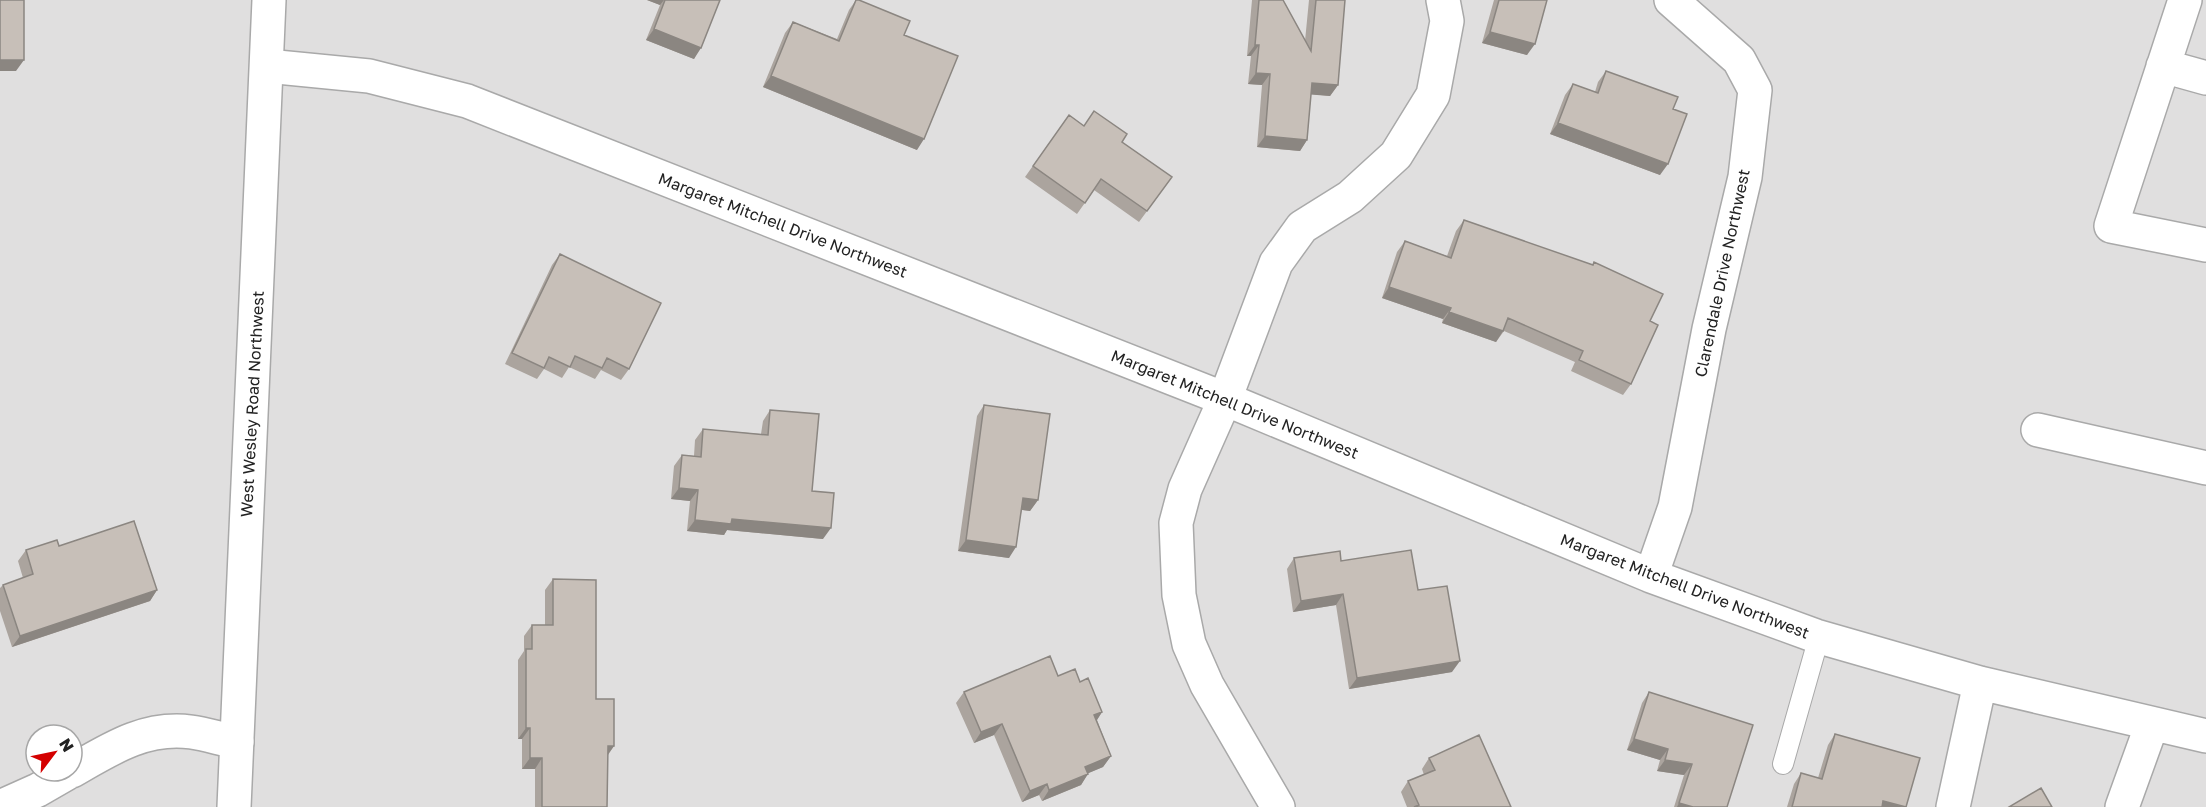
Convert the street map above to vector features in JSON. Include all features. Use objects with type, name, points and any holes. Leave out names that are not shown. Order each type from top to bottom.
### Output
[{"type":"street","name":"West Wesley Road Northwest","points":[[234,807],[269,0]]},
{"type":"street","points":[[1278,807],[1207,685],[1189,644],[1179,595],[1176,523],[1185,489],[1225,399],[1275,263],[1302,227],[1350,197],[1396,155],[1433,95],[1447,21],[1443,0]]},
{"type":"street","name":"Clarendale Drive Northwest","points":[[1651,576],[1676,507],[1709,329],[1745,177],[1755,90],[1740,60],[1671,0]]},
{"type":"street","points":[[2185,0],[2111,226],[2206,245]]},
{"type":"street","name":"Margaret Mitchell Drive Northwest","points":[[267,66],[369,76],[467,102],[1225,399],[1651,576],[1819,637],[1980,683],[2206,736]]},
{"type":"street","points":[[2163,66],[2206,78]]},
{"type":"street","points":[[2038,430],[2206,468]]},
{"type":"street","points":[[1953,807],[1980,683]]},
{"type":"street","points":[[2122,807],[2152,724]]},
{"type":"street","points":[[84,764],[120,743],[157,732],[190,732],[237,742]]},
{"type":"street","points":[[0,807],[51,783]]},
{"type":"lane","points":[[1783,764],[1819,637]]},
{"type":"shaded area","points":[[0,0],[2206,0],[2206,807],[0,807]]},
{"type":"building","points":[[0,0],[24,0],[24,60],[0,60]]},
{"type":"building","points":[[665,0],[720,0],[701,48],[654,29]]},
{"type":"building","points":[[856,0],[910,21],[904,35],[958,56],[924,139],[771,76],[793,22],[839,41]]},
{"type":"building","points":[[1259,0],[1283,0],[1311,51],[1316,0],[1345,0],[1338,85],[1312,83],[1307,140],[1265,136],[1270,74],[1256,73],[1259,45],[1255,45]]},
{"type":"building","points":[[1499,0],[1547,0],[1535,44],[1490,32]]},
{"type":"building","points":[[1606,71],[1678,97],[1673,109],[1687,114],[1668,164],[1558,123],[1573,84],[1598,93]]},
{"type":"building","points":[[1094,111],[1127,134],[1122,142],[1172,177],[1147,211],[1101,179],[1085,203],[1033,166],[1069,115],[1084,126]]},
{"type":"building","points":[[1464,220],[1593,265],[1594,262],[1663,294],[1650,321],[1658,325],[1631,384],[1579,360],[1583,351],[1508,318],[1503,331],[1449,312],[1451,308],[1389,287],[1405,241],[1451,258]]},
{"type":"building","points":[[560,254],[661,303],[629,369],[607,358],[602,368],[575,356],[570,367],[549,357],[544,368],[512,353]]},
{"type":"building","points":[[984,405],[1050,414],[1038,500],[1023,498],[1016,547],[966,540]]},
{"type":"building","points":[[770,410],[819,414],[812,491],[834,493],[831,528],[732,519],[731,524],[695,520],[698,490],[679,488],[682,455],[701,457],[703,429],[768,435]]},
{"type":"building","points":[[134,521],[157,590],[20,636],[3,585],[33,574],[26,550],[57,540],[59,546]]},
{"type":"building","points":[[1411,550],[1418,590],[1447,586],[1460,661],[1357,678],[1343,594],[1301,601],[1294,558],[1340,551],[1341,561]]},
{"type":"building","points":[[553,579],[596,580],[596,699],[614,699],[614,746],[608,746],[607,807],[542,807],[542,758],[530,758],[530,728],[526,728],[526,649],[532,649],[532,625],[553,625]]},
{"type":"building","points":[[1050,656],[1058,676],[1075,669],[1080,682],[1088,678],[1102,712],[1094,715],[1111,756],[1085,767],[1088,774],[1049,790],[1047,784],[1030,791],[1002,724],[981,732],[964,692]]},
{"type":"building","points":[[1649,692],[1753,725],[1727,807],[1693,807],[1679,803],[1692,764],[1665,760],[1668,749],[1634,739]]},
{"type":"building","points":[[1835,734],[1920,758],[1906,807],[1883,801],[1882,807],[1792,807],[1801,773],[1822,779]]},
{"type":"building","points":[[1479,735],[1511,807],[1414,807],[1419,805],[1408,781],[1435,770],[1429,758]]},
{"type":"building","points":[[2041,788],[2052,807],[2009,807]]}]
